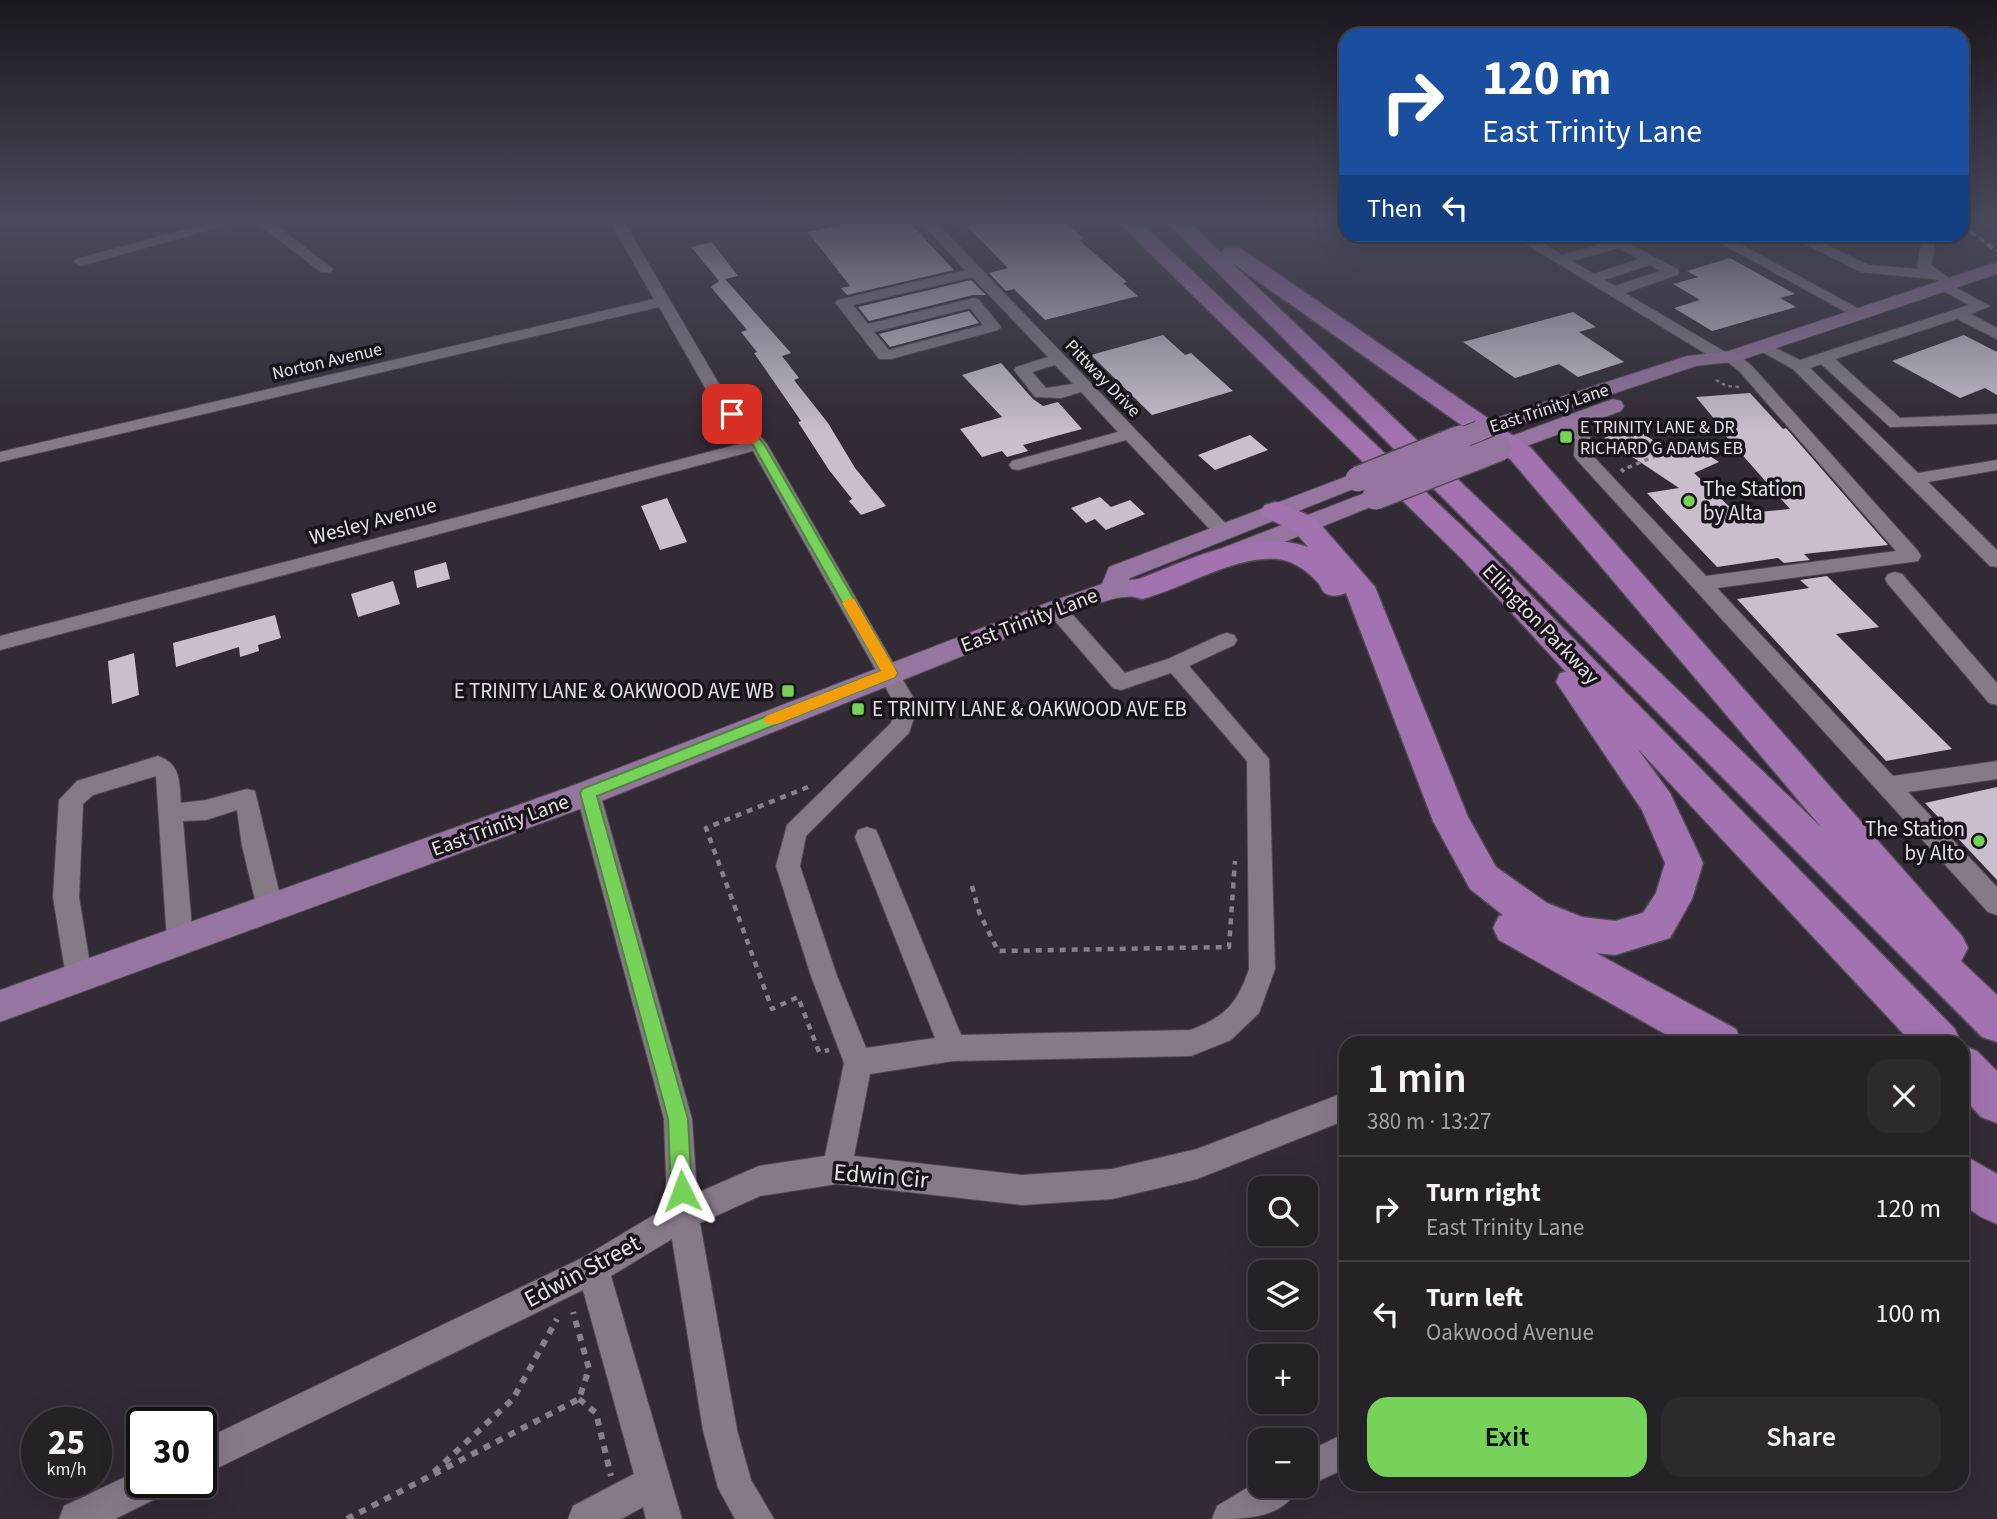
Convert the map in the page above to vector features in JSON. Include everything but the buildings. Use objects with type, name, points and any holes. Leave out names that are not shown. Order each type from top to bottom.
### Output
[{"type":"highway","name":"Ellington Parkway","points":[[1200,291],[1472,552],[1933,1036]]},
{"type":"highway","name":"Ellington Parkway","points":[[1248,291],[1997,1023]]},
{"type":"highway","points":[[1287,291],[1539,473],[1937,934],[1997,1009]]},
{"type":"highway","points":[[1294,532],[1364,593],[1451,821],[1483,878],[1533,915],[1580,934],[1615,939],[1656,926],[1673,899],[1684,863],[1657,803],[1573,682],[1472,552]]},
{"type":"highway","points":[[1128,589],[1271,549],[1294,532]]},
{"type":"highway","points":[[1294,532],[1331,577],[1343,598],[1425,815],[1466,891],[1513,928],[1708,1036]]},
{"type":"highway","points":[[1969,1072],[1997,1102]]},
{"type":"highway","points":[[1969,1182],[1997,1201]]},
{"type":"main road","name":"East Trinity Lane","points":[[1294,532],[1358,479],[1493,438],[1694,360],[1728,358],[1862,314],[1919,291]]},
{"type":"main road","name":"East Trinity Lane","points":[[0,1006],[588,793],[1056,609],[1128,589],[1118,573],[1223,532],[1294,532],[1376,497],[1493,438],[1565,424],[1714,369],[1728,358]]},
{"type":"street","points":[[657,291],[719,398],[758,444],[907,706],[901,727],[795,832],[788,866],[824,975],[847,1060],[837,1169]]},
{"type":"street","points":[[864,330],[974,303],[993,327],[885,356],[864,330],[843,303],[895,291]]},
{"type":"street","name":"Pittway Drive","points":[[993,291],[1223,532]]},
{"type":"street","points":[[1623,291],[1746,369],[1915,562],[1701,583]]},
{"type":"street","points":[[1624,291],[1700,331]]},
{"type":"street","points":[[1818,291],[1862,314]]},
{"type":"street","points":[[1959,291],[1997,315]]},
{"type":"street","name":"Norton Avenue","points":[[0,457],[663,302]]},
{"type":"street","points":[[1799,366],[1982,306]]},
{"type":"street","points":[[1959,314],[1997,334]]},
{"type":"street","points":[[1761,347],[1799,366],[1997,561]]},
{"type":"street","points":[[1824,358],[1896,423],[1997,419]]},
{"type":"street","points":[[1058,359],[1022,370],[1041,393],[1061,393],[1084,386]]},
{"type":"street","points":[[1565,424],[1584,437],[1583,456],[1997,904]]},
{"type":"street","points":[[1018,465],[1129,433]]},
{"type":"street","name":"Wesley Avenue","points":[[0,643],[758,444]]},
{"type":"street","points":[[1914,479],[1997,465]]},
{"type":"street","points":[[1895,579],[1997,697]]},
{"type":"street","points":[[1056,609],[1121,682],[1175,664],[1227,640]]},
{"type":"street","points":[[847,1060],[953,1048],[1191,1043],[1221,1031],[1250,1004],[1262,970],[1258,759],[1175,664]]},
{"type":"street","points":[[79,977],[66,897],[71,800],[85,788],[158,765],[167,772],[180,941]]},
{"type":"street","points":[[1888,786],[1997,770]]},
{"type":"street","points":[[588,793],[678,1119],[683,1215],[720,1430],[736,1488],[756,1519]]},
{"type":"street","points":[[170,813],[206,810],[247,798],[254,846],[270,908]]},
{"type":"street","points":[[867,837],[953,1048]]},
{"type":"street","name":"Edwin Cir","points":[[683,1215],[759,1181],[837,1169],[1022,1190],[1112,1184],[1197,1164],[1339,1109]]},
{"type":"street","name":"Edwin Street","points":[[217,1451],[593,1269],[683,1215]]},
{"type":"street","points":[[593,1269],[664,1519]]},
{"type":"street","points":[[1318,1465],[1339,1454]]},
{"type":"street","points":[[586,1519],[654,1482]]},
{"type":"street","points":[[77,1519],[126,1495]]},
{"type":"street","points":[[1230,1519],[1263,1498]]},
{"type":"path","points":[[1716,380],[1727,386],[1741,387]]},
{"type":"path","points":[[1597,423],[1613,433],[1619,430],[1658,455],[1622,470],[1632,480]]},
{"type":"path","points":[[819,782],[706,828],[772,1009],[798,997],[819,1052],[834,1050],[847,1060]]},
{"type":"path","points":[[972,886],[979,912],[998,951],[1228,947],[1236,849]]},
{"type":"path","points":[[347,1519],[579,1399],[589,1369],[573,1312]]},
{"type":"path","points":[[431,1475],[513,1399],[557,1320]]},
{"type":"path","points":[[579,1399],[596,1413],[612,1483]]},
{"type":"slow traffic","points":[[772,720],[889,673],[849,603]]},
{"type":"place","name":"E TRINITY LANE & DR RICHARD G ADAMS EB","points":[[1566,437]]},
{"type":"place","name":"The Station by Alta","points":[[1689,501]]},
{"type":"place","name":"E TRINITY LANE & OAKWOOD AVE WB","points":[[788,691]]},
{"type":"place","name":"E TRINITY LANE & OAKWOOD AVE EB","points":[[858,709]]},
{"type":"place","name":"The Station by Alto","points":[[1979,841]]},
{"type":"route","points":[[682,1191],[678,1119],[588,793],[889,673],[758,444],[732,414]]}]
